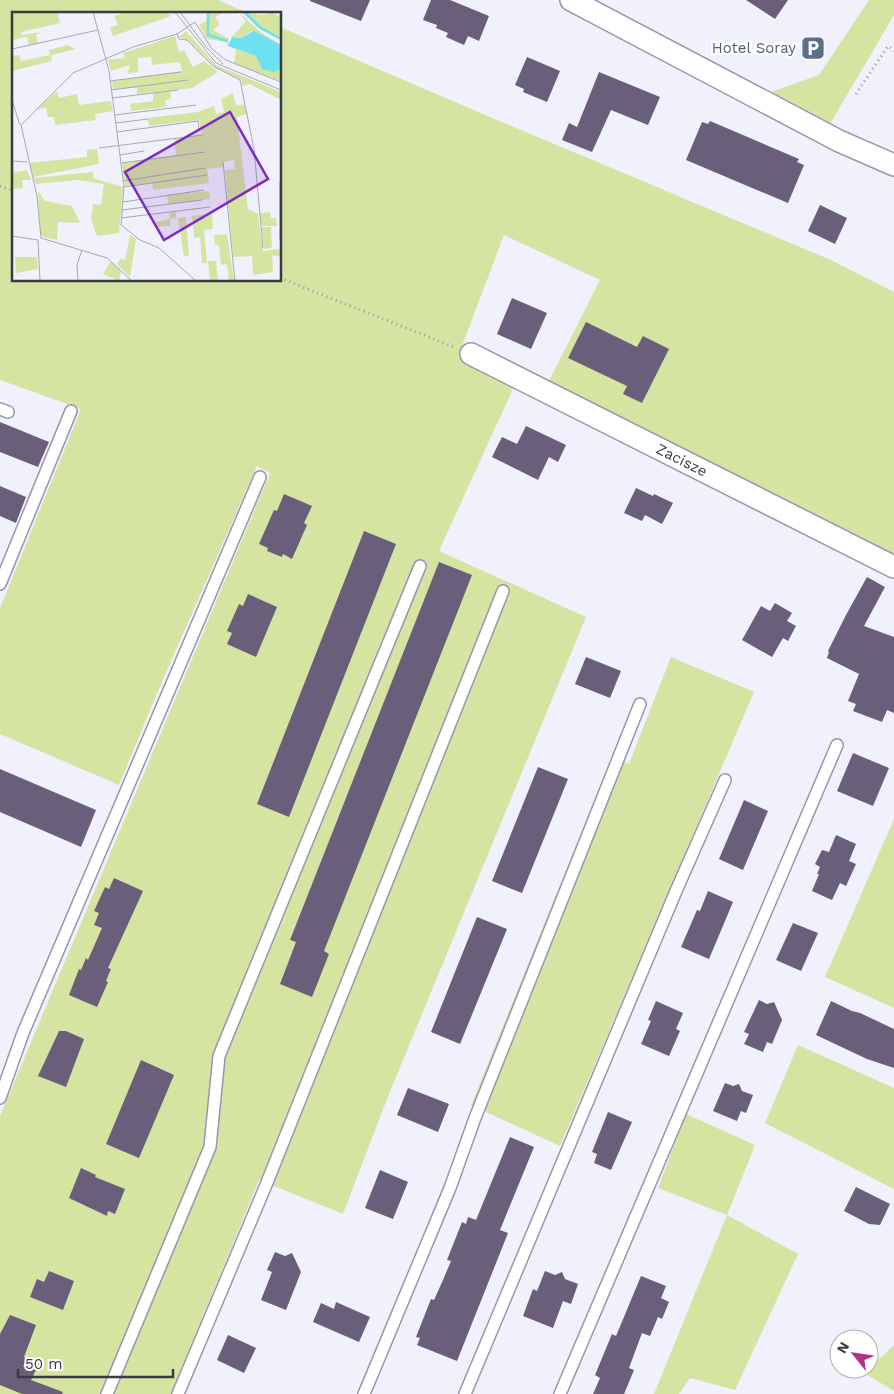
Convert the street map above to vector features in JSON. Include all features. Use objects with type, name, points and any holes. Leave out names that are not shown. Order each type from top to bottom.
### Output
[{"type":"street","points":[[571,0],[839,141],[894,165]]},
{"type":"street","name":"Zacisze","points":[[471,354],[894,567]]},
{"type":"lane","points":[[0,584],[71,411]]},
{"type":"lane","points":[[0,1098],[23,1033],[260,477]]},
{"type":"lane","points":[[107,1394],[210,1147],[219,1056],[420,566]]},
{"type":"lane","points":[[178,1394],[273,1166],[503,591]]},
{"type":"lane","points":[[364,1394],[450,1188],[479,1109],[640,704]]},
{"type":"lane","points":[[560,1394],[837,745]]},
{"type":"lane","points":[[465,1394],[676,891],[725,780]]},
{"type":"path","points":[[856,94],[888,46],[894,52]]},
{"type":"path","points":[[0,186],[12,190]]},
{"type":"path","points":[[281,278],[471,354]]},
{"type":"green space","points":[[0,0],[218,0],[245,12],[12,12],[12,281],[281,281],[281,27],[831,260],[894,292],[894,556],[548,383],[600,280],[504,235],[459,354],[516,382],[439,551],[586,617],[387,1099],[343,1214],[259,1180],[171,1394],[0,1394],[0,1116],[270,473],[257,466],[161,684],[119,785],[0,734],[0,608],[81,409],[0,380]]},
{"type":"green space","points":[[869,0],[894,0],[894,15],[830,124],[765,94],[819,75]]},
{"type":"green space","points":[[671,657],[754,692],[560,1146],[471,1105],[612,756],[629,764]]},
{"type":"green space","points":[[894,819],[894,1008],[825,977]]},
{"type":"green space","points":[[798,1045],[894,1088],[894,1189],[765,1123]]},
{"type":"green space","points":[[686,1114],[755,1145],[727,1215],[658,1188]]},
{"type":"green space","points":[[727,1215],[798,1254],[735,1390],[690,1378],[679,1394],[654,1394]]},
{"type":"green space","points":[[894,1345],[894,1391],[874,1379],[879,1379],[879,1359]]},
{"type":"building","points":[[310,0],[370,0],[361,21]]},
{"type":"building","points":[[431,0],[450,0],[489,16],[479,41],[468,36],[464,45],[446,37],[448,33],[436,28],[437,25],[423,20]]},
{"type":"building","points":[[746,0],[788,0],[775,19]]},
{"type":"building","points":[[527,57],[560,71],[547,102],[523,92],[524,89],[515,85]]},
{"type":"building","points":[[599,72],[660,97],[648,125],[611,110],[592,152],[562,140],[569,123],[577,127]]},
{"type":"building","points":[[710,121],[799,159],[797,162],[804,165],[788,203],[686,160],[702,122],[708,124]]},
{"type":"building","points":[[820,205],[847,218],[835,244],[808,231]]},
{"type":"building","points":[[512,298],[547,313],[531,349],[497,334]]},
{"type":"building","points":[[586,322],[637,347],[643,336],[669,349],[642,403],[623,394],[627,386],[568,358]]},
{"type":"building","points":[[0,422],[49,442],[38,467],[0,452]]},
{"type":"building","points":[[526,426],[566,445],[558,462],[549,457],[538,480],[492,457],[502,437],[517,444]]},
{"type":"building","points":[[0,486],[26,497],[16,523],[0,516]]},
{"type":"building","points":[[636,488],[673,503],[662,524],[645,515],[642,521],[624,513]]},
{"type":"building","points":[[284,494],[312,506],[304,523],[307,525],[292,559],[283,554],[282,557],[267,551],[268,548],[259,544],[274,510],[277,511]]},
{"type":"building","points":[[364,531],[396,544],[289,817],[257,804]]},
{"type":"building","points":[[439,562],[472,575],[324,951],[329,954],[312,997],[280,984],[296,942],[290,940]]},
{"type":"building","points":[[867,577],[885,587],[864,626],[894,637],[894,713],[887,710],[882,722],[853,711],[856,704],[848,701],[859,674],[827,658],[828,651]]},
{"type":"building","points":[[248,594],[277,607],[256,657],[227,644],[232,633],[227,631],[239,604],[243,606]]},
{"type":"building","points":[[775,603],[792,613],[787,621],[796,626],[788,641],[783,638],[772,657],[742,640],[761,606],[770,611]]},
{"type":"building","points":[[586,657],[621,671],[610,698],[575,684]]},
{"type":"building","points":[[853,753],[889,768],[873,806],[837,791]]},
{"type":"building","points":[[538,767],[568,779],[522,893],[492,881]]},
{"type":"building","points":[[0,769],[96,810],[81,847],[0,812]]},
{"type":"building","points":[[744,800],[768,811],[743,870],[719,859]]},
{"type":"building","points":[[836,835],[856,844],[849,861],[856,864],[846,886],[840,883],[832,900],[812,891],[820,867],[815,864],[822,850],[829,852]]},
{"type":"building","points":[[114,878],[143,891],[108,968],[111,969],[106,981],[108,982],[97,1007],[69,995],[79,969],[81,970],[86,958],[88,960],[102,928],[94,925],[99,913],[94,911],[105,887],[109,889]]},
{"type":"building","points":[[708,891],[733,902],[709,959],[681,947],[697,910],[700,911]]},
{"type":"building","points":[[477,917],[507,929],[460,1044],[431,1032]]},
{"type":"building","points":[[793,923],[818,933],[801,971],[776,960]]},
{"type":"building","points":[[759,1000],[767,1004],[774,1002],[782,1020],[772,1044],[767,1042],[763,1052],[744,1044],[749,1034],[744,1032]]},
{"type":"building","points":[[656,1001],[683,1013],[676,1029],[680,1031],[669,1056],[641,1044],[651,1021],[648,1020]]},
{"type":"building","points":[[831,1001],[894,1029],[894,1068],[867,1059],[816,1035]]},
{"type":"building","points":[[59,1031],[66,1031],[84,1039],[66,1087],[38,1076]]},
{"type":"building","points":[[141,1060],[174,1075],[139,1158],[106,1144]]},
{"type":"building","points":[[725,1083],[733,1086],[739,1084],[742,1091],[753,1095],[746,1113],[741,1111],[737,1121],[713,1111]]},
{"type":"building","points":[[408,1088],[449,1104],[438,1132],[397,1115]]},
{"type":"building","points":[[608,1112],[632,1122],[611,1170],[594,1163],[597,1154],[592,1152]]},
{"type":"building","points":[[510,1137],[534,1147],[500,1230],[508,1233],[457,1361],[417,1345],[420,1338],[416,1337],[431,1299],[434,1300],[451,1261],[447,1260],[462,1222],[466,1224],[468,1217],[476,1220]]},
{"type":"building","points":[[81,1168],[96,1175],[95,1177],[125,1189],[115,1214],[108,1211],[107,1216],[69,1198]]},
{"type":"building","points":[[380,1170],[408,1182],[393,1219],[365,1208]]},
{"type":"building","points":[[856,1187],[890,1204],[880,1225],[869,1224],[844,1211]]},
{"type":"building","points":[[275,1252],[285,1256],[292,1253],[301,1272],[286,1310],[261,1300],[272,1272],[267,1270]]},
{"type":"building","points":[[49,1271],[74,1281],[63,1310],[30,1297],[37,1279],[44,1282]]},
{"type":"building","points":[[545,1271],[555,1275],[562,1272],[565,1279],[578,1284],[571,1304],[563,1301],[553,1328],[523,1316],[533,1289],[537,1291]]},
{"type":"building","points":[[641,1276],[666,1286],[661,1298],[669,1302],[662,1319],[658,1317],[650,1336],[642,1333],[629,1368],[634,1370],[624,1394],[593,1394],[600,1378],[595,1375],[612,1334],[616,1336]]},
{"type":"building","points":[[336,1302],[370,1317],[359,1342],[313,1322],[321,1303],[334,1309]]},
{"type":"building","points":[[10,1315],[36,1325],[24,1357],[39,1364],[31,1380],[63,1392],[62,1394],[22,1394],[0,1385],[0,1334]]},
{"type":"building","points":[[228,1335],[256,1348],[244,1373],[217,1360]]},
{"type":"place","name":"Hotel Soray","points":[[813,48]]}]
